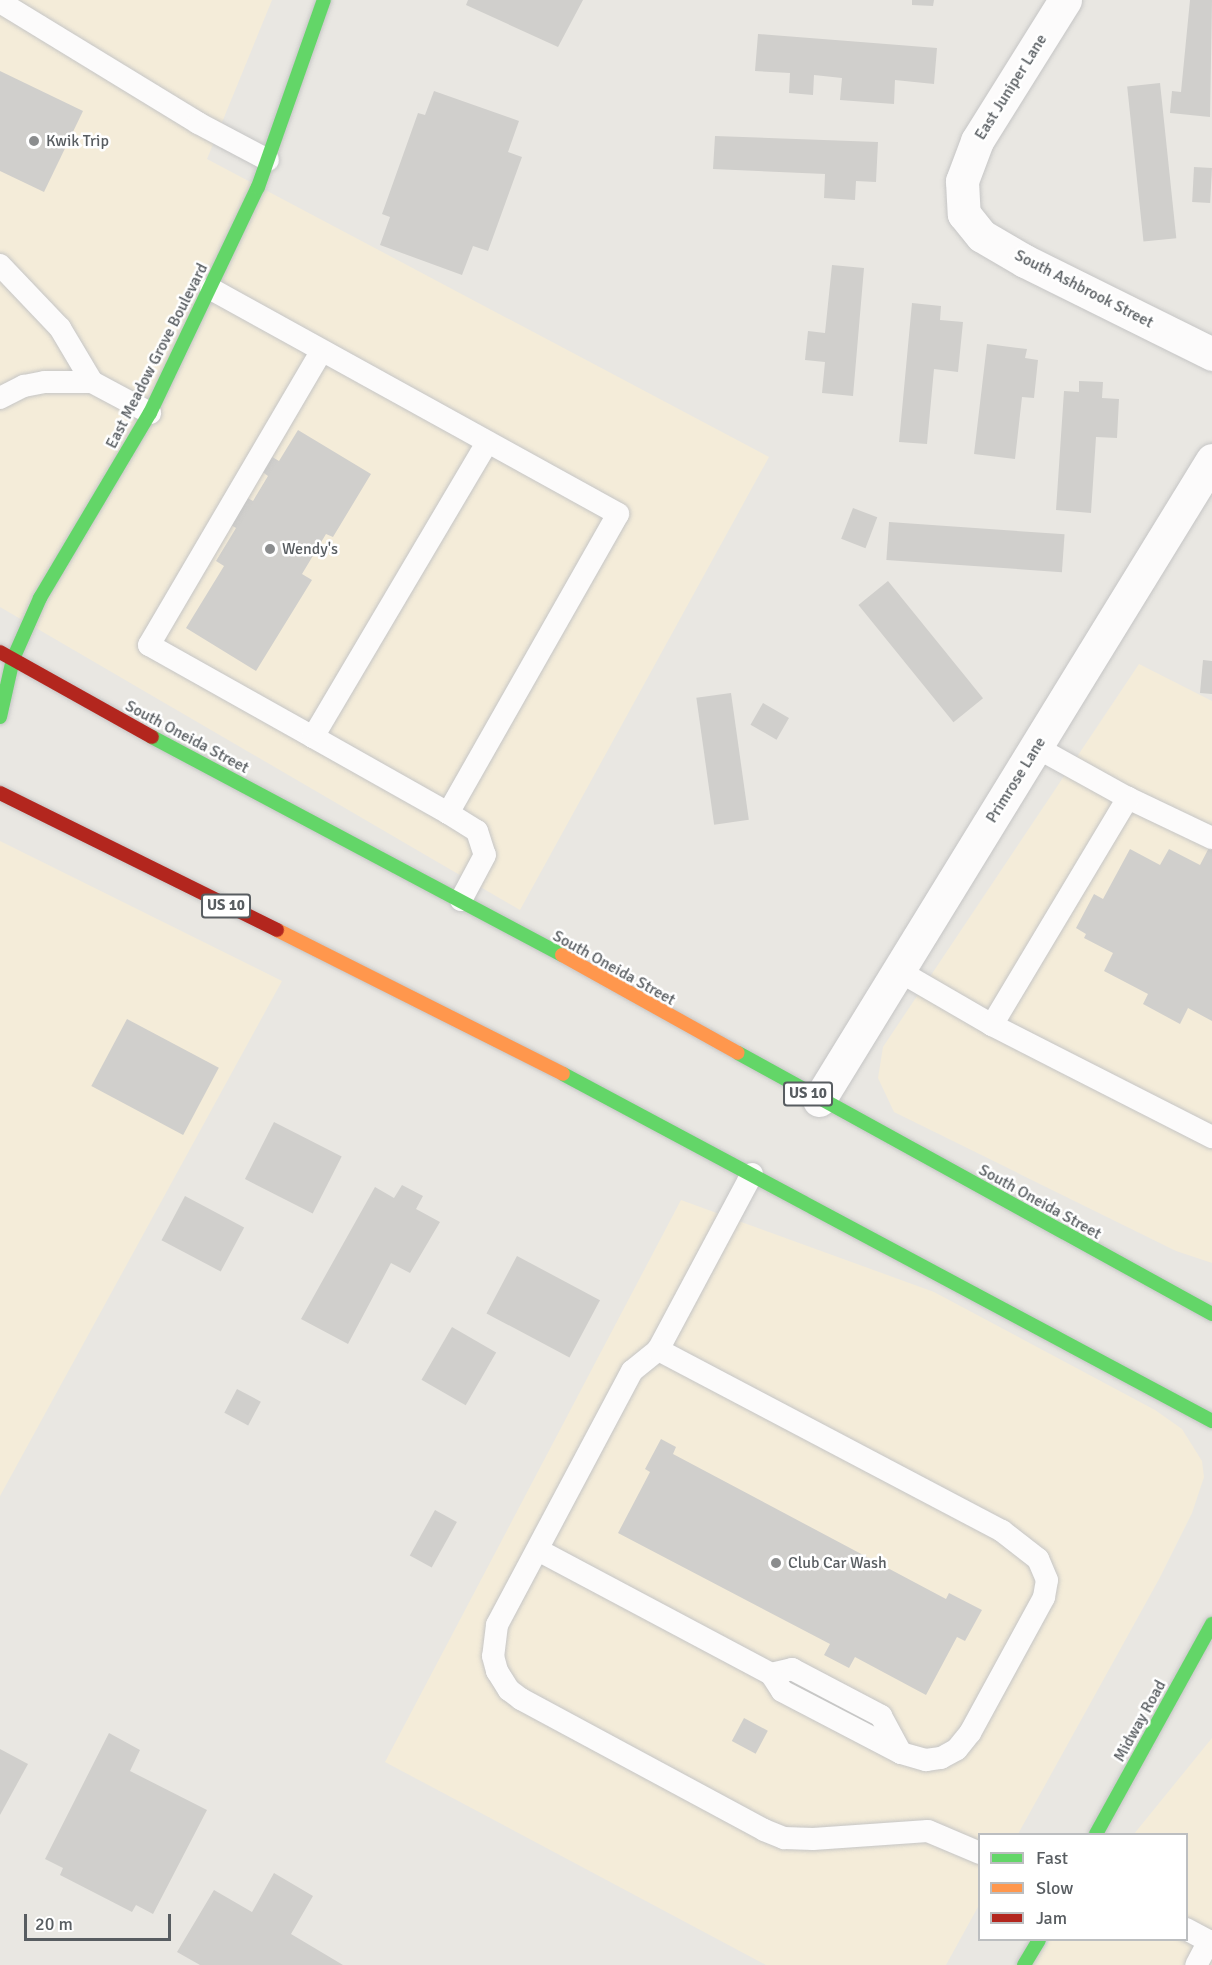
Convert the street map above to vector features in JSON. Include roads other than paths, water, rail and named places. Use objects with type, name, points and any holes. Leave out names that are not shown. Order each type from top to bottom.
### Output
[{"type":"main road","name":"East Meadow Grove Boulevard","points":[[0,717],[7,661],[40,598],[150,413],[211,289],[268,160],[324,0]]},
{"type":"main road","name":"South Oneida Street","points":[[0,652],[7,661],[461,900],[819,1100],[1212,1314]]},
{"type":"main road","name":"US 10","points":[[0,793],[412,996],[752,1174],[1212,1420]]},
{"type":"main road","name":"Midway Road","points":[[1097,1833],[1212,1624]]},
{"type":"main road","points":[[1024,1965],[1038,1941]]},
{"type":"street","name":"East Juniper Lane","points":[[964,214],[962,182],[976,141],[1065,0]]},
{"type":"street","name":"South Ashbrook Street","points":[[964,214],[982,236],[1025,261],[1212,354]]},
{"type":"street","name":"Primrose Lane","points":[[819,1100],[1212,460]]},
{"type":"lane","points":[[0,2],[198,123],[268,160]]},
{"type":"lane","points":[[0,265],[60,328],[92,382]]},
{"type":"lane","points":[[211,289],[321,352],[618,514],[448,813]]},
{"type":"lane","points":[[321,352],[149,645],[477,831],[485,855],[461,900]]},
{"type":"lane","points":[[0,398],[24,386],[45,382],[92,382],[150,413]]},
{"type":"lane","points":[[313,737],[487,443]]},
{"type":"lane","points":[[1036,747],[1128,798],[1212,838]]},
{"type":"lane","points":[[993,1025],[1128,798]]},
{"type":"lane","points":[[898,970],[993,1025],[1212,1137]]},
{"type":"lane","points":[[752,1174],[658,1350],[632,1371],[497,1624],[494,1639],[497,1671],[509,1690],[521,1699],[784,1838],[928,1831],[978,1852]]},
{"type":"lane","points":[[538,1550],[771,1674],[782,1691],[901,1753],[926,1760],[941,1758],[957,1749],[970,1733],[1044,1597],[1047,1580],[1038,1559],[1002,1531],[658,1350]]},
{"type":"lane","points":[[1188,1930],[1211,1941],[1196,1965]]},
{"type":"place","name":"Kwik Trip","points":[[34,141]]},
{"type":"place","name":"Wendy's","points":[[270,549]]},
{"type":"place","name":"Club Car Wash","points":[[776,1563]]}]
